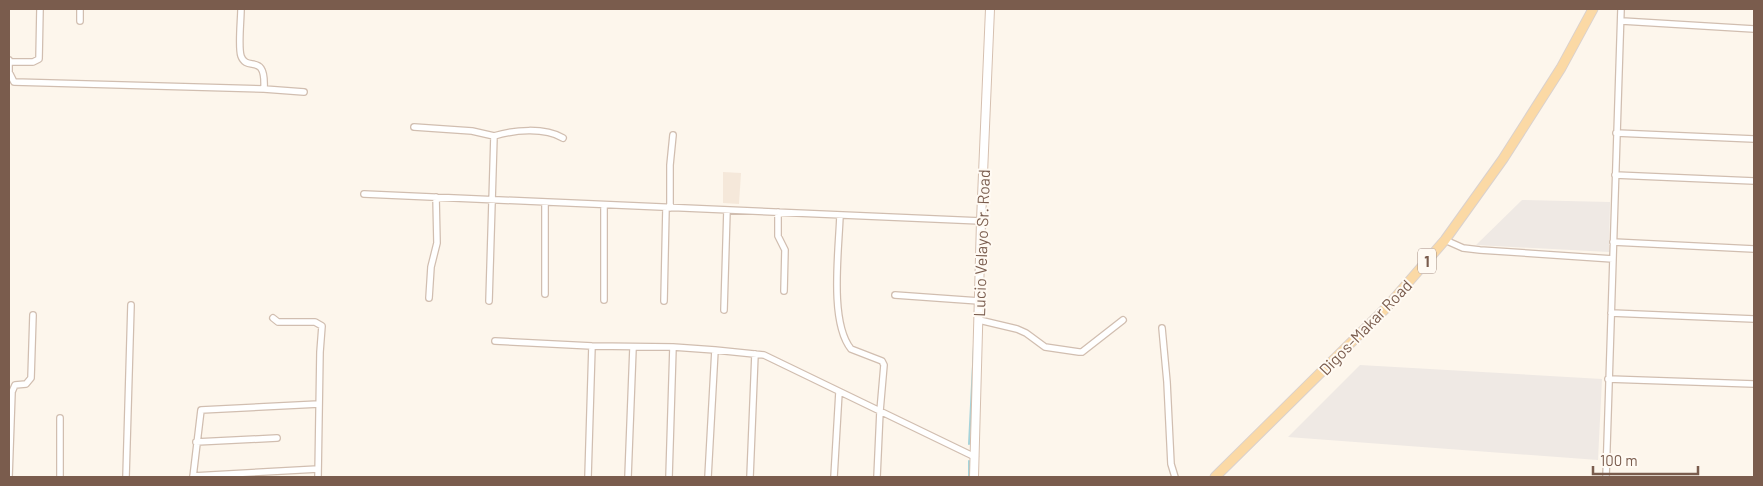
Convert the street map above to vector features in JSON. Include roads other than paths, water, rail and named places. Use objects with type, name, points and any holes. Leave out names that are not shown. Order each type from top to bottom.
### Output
[{"type":"main road","name":"Lucio Velayo Sr. Road","points":[[974,477],[981,221],[990,9]]},
{"type":"main road","name":"Digos-Makar Road","points":[[1215,477],[1386,308],[1445,240],[1503,159],[1561,68],[1593,9]]},
{"type":"street","points":[[40,9],[39,59],[33,62],[9,61],[9,72],[14,82],[264,89],[304,92]]},
{"type":"street","points":[[80,9],[80,21]]},
{"type":"street","points":[[241,9],[240,54],[245,62],[261,67],[263,70],[264,89]]},
{"type":"street","points":[[1606,477],[1621,9]]},
{"type":"street","points":[[1622,21],[1754,29]]},
{"type":"street","points":[[414,127],[472,131],[494,136],[516,131],[552,134],[563,138]]},
{"type":"street","points":[[1616,133],[1754,139]]},
{"type":"street","points":[[664,301],[673,135]]},
{"type":"street","points":[[489,301],[494,136]]},
{"type":"street","points":[[1615,175],[1754,181]]},
{"type":"street","points":[[364,194],[981,221]]},
{"type":"street","points":[[429,298],[432,267],[438,243],[436,197]]},
{"type":"street","points":[[546,203],[546,294]]},
{"type":"street","points":[[604,205],[604,300]]},
{"type":"street","points":[[724,310],[726,210]]},
{"type":"street","points":[[778,212],[778,236],[785,250],[784,292]]},
{"type":"street","points":[[840,215],[837,289],[841,329],[850,349],[883,362],[876,477]]},
{"type":"street","points":[[1445,240],[1463,248],[1475,250],[1613,258]]},
{"type":"street","points":[[1613,242],[1754,248]]},
{"type":"street","points":[[895,295],[979,301]]},
{"type":"street","points":[[126,477],[131,305]]},
{"type":"street","points":[[1611,313],[1754,319]]},
{"type":"street","points":[[9,477],[12,392],[15,385],[26,384],[31,378],[33,315]]},
{"type":"street","points":[[273,318],[278,322],[315,322],[322,326],[318,477]]},
{"type":"street","points":[[979,320],[1017,329],[1026,333],[1045,348],[1079,352],[1082,352],[1124,320]]},
{"type":"street","points":[[1162,328],[1168,382],[1170,464],[1175,477]]},
{"type":"street","points":[[495,341],[633,348],[673,347],[764,355],[975,456]]},
{"type":"street","points":[[588,477],[592,346]]},
{"type":"street","points":[[669,477],[673,347]]},
{"type":"street","points":[[628,477],[633,348]]},
{"type":"street","points":[[708,477],[715,350]]},
{"type":"street","points":[[750,477],[755,354]]},
{"type":"street","points":[[1608,379],[1754,384]]},
{"type":"street","points":[[834,477],[839,392]]},
{"type":"street","points":[[318,470],[192,477],[201,410],[319,404]]},
{"type":"street","points":[[60,418],[60,477]]},
{"type":"street","points":[[196,442],[277,438]]},
{"type":"waterway","points":[[969,444],[974,345]]},
{"type":"waterway","points":[[969,461],[969,477]]}]
